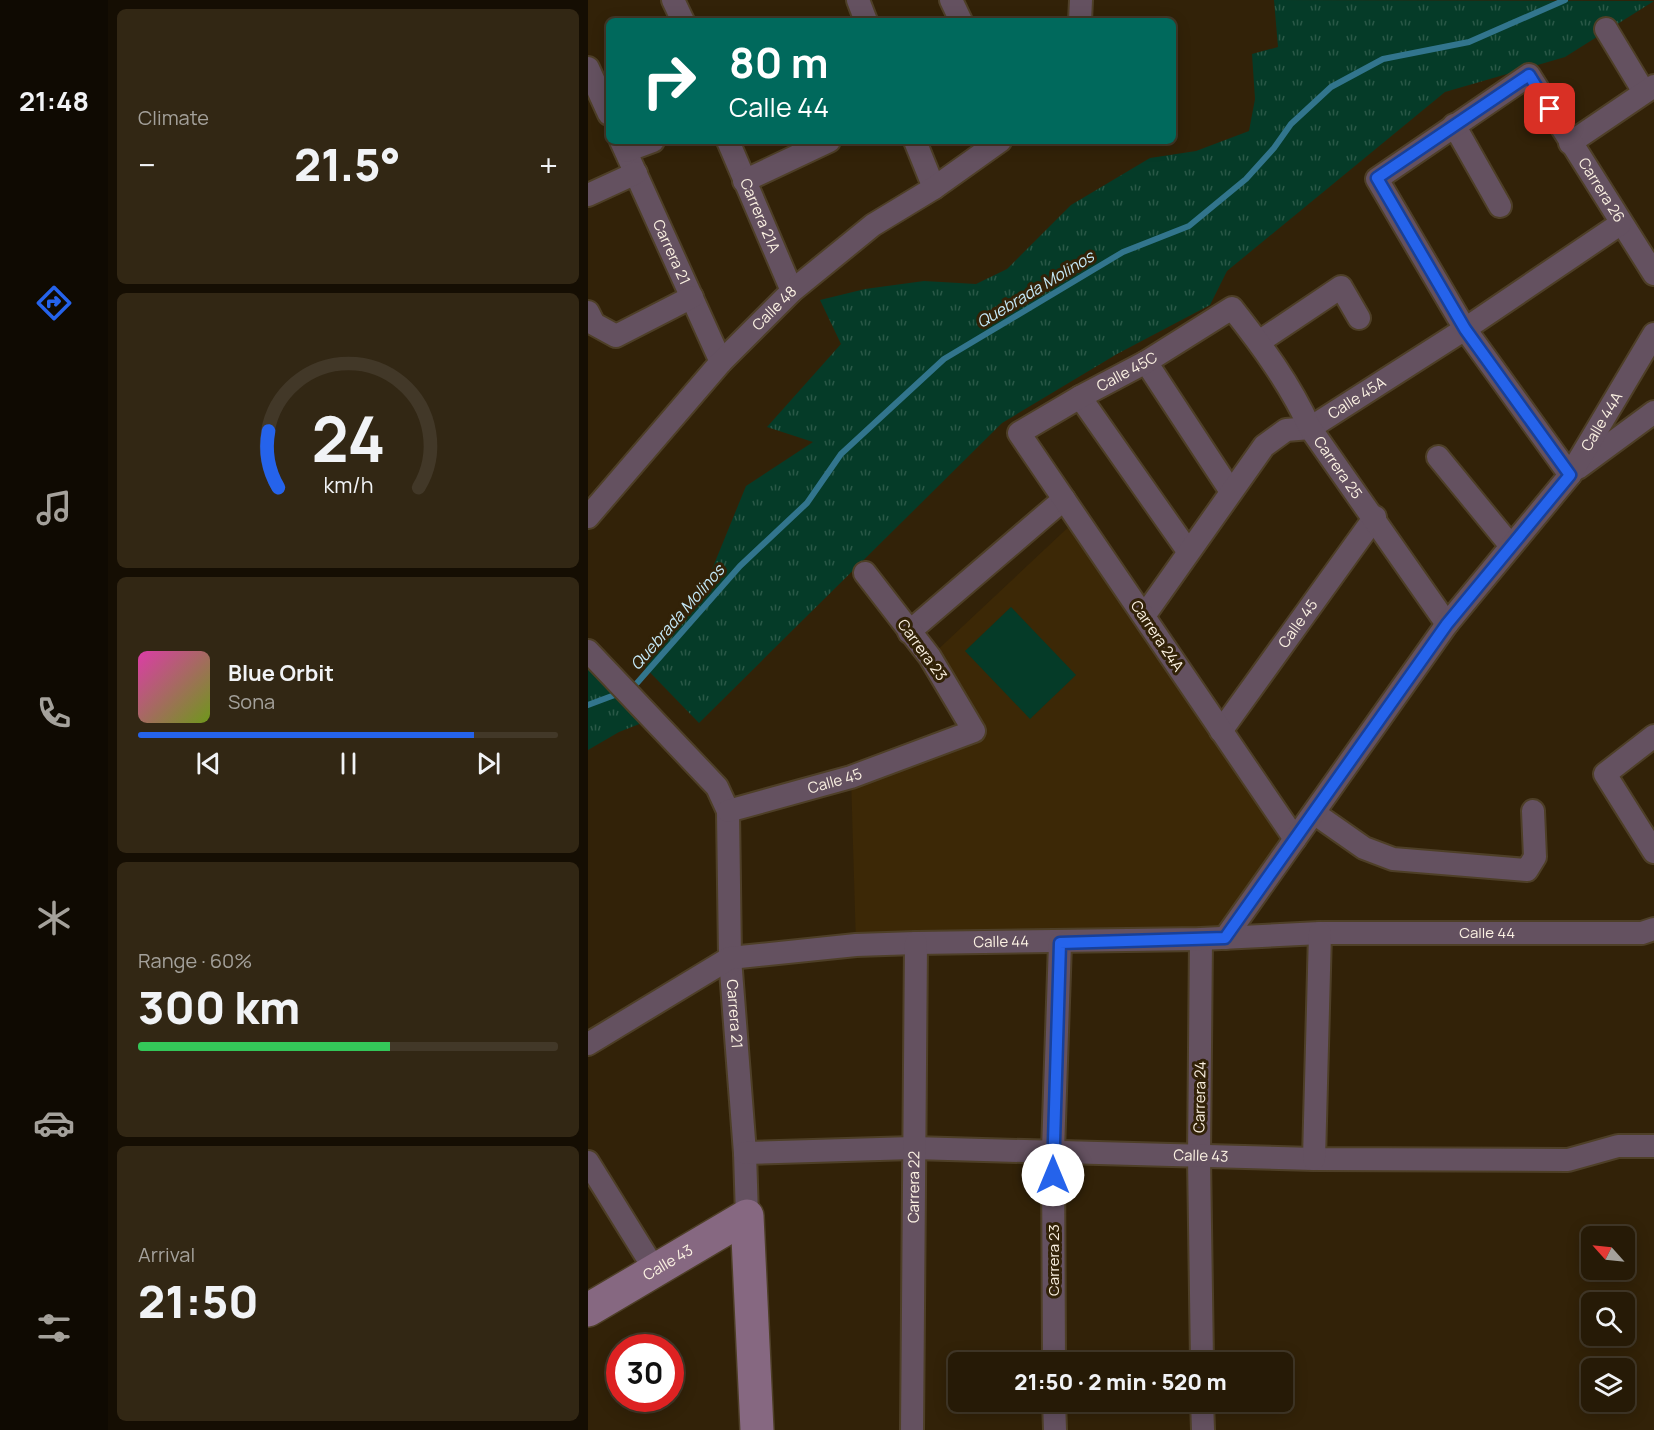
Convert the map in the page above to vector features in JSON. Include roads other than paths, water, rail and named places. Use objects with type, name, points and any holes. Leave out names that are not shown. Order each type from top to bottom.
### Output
[{"type":"street","points":[[674,0],[682,18]]},
{"type":"street","points":[[951,0],[960,18]]},
{"type":"street","points":[[1080,18],[1081,0]]},
{"type":"street","points":[[1570,143],[1649,89],[1606,30]]},
{"type":"street","points":[[588,68],[606,107]]},
{"type":"street","name":"Carrera 26","points":[[1454,125],[1529,75],[1620,224],[1654,274]]},
{"type":"street","points":[[1500,206],[1454,125],[1377,178],[1465,329],[1570,475],[1654,412]]},
{"type":"street","name":"Carrera 21A","points":[[729,144],[792,291]]},
{"type":"street","points":[[744,181],[823,144]]},
{"type":"street","points":[[916,144],[934,188]]},
{"type":"street","name":"Calle 48","points":[[588,517],[721,362],[792,291],[873,225],[934,188],[996,144]]},
{"type":"street","name":"Carrera 21","points":[[623,146],[721,362]]},
{"type":"street","points":[[588,195],[636,173]]},
{"type":"street","name":"Calle 45A","points":[[1144,616],[1230,490],[1263,446],[1286,430],[1310,428],[1465,329],[1620,224]]},
{"type":"street","points":[[1259,342],[1341,287],[1359,318]]},
{"type":"street","points":[[591,318],[616,336],[692,297]]},
{"type":"street","name":"Carrera 25","points":[[1232,308],[1259,342],[1297,399],[1310,428],[1375,517],[1447,624]]},
{"type":"street","name":"Calle 45C","points":[[1019,433],[1146,362],[1232,308]]},
{"type":"street","name":"Calle 44A","points":[[1225,938],[1447,624],[1570,475],[1654,334]]},
{"type":"street","points":[[1146,362],[1230,490]]},
{"type":"street","points":[[1080,397],[1188,551]]},
{"type":"street","name":"Carrera 24A","points":[[1019,433],[1295,839]]},
{"type":"street","points":[[1438,457],[1511,546]]},
{"type":"street","points":[[909,632],[1064,500]]},
{"type":"street","name":"Calle 45","points":[[1221,731],[1375,517]]},
{"type":"street","name":"Carrera 23","points":[[865,573],[930,657],[974,731]]},
{"type":"street","name":"Carrera 21","points":[[588,651],[717,787],[728,811],[730,958],[745,1153],[757,1430]]},
{"type":"street","name":"Calle 45","points":[[728,811],[851,777],[974,731]]},
{"type":"street","points":[[1653,848],[1605,774],[1654,736]]},
{"type":"street","points":[[1314,813],[1364,848],[1393,859],[1527,870],[1535,856],[1533,810]]},
{"type":"street","name":"Calle 44","points":[[588,1044],[730,958],[856,945],[916,943],[1060,943],[1320,933],[1642,933],[1654,928]]},
{"type":"street","points":[[1314,1159],[1320,933]]},
{"type":"street","name":"Carrera 24","points":[[1202,939],[1199,1157],[1202,1352]]},
{"type":"street","name":"Carrera 22","points":[[912,1430],[916,943]]},
{"type":"street","name":"Carrera 23","points":[[1054,1352],[1053,1151],[1060,943]]},
{"type":"street","name":"Calle 43","points":[[745,1153],[913,1149],[1314,1159],[1568,1160],[1618,1146],[1654,1146]]},
{"type":"street","points":[[588,1162],[655,1270]]},
{"type":"street","name":"Calle 43","points":[[588,1310],[747,1216]]},
{"type":"street","points":[[1054,1412],[1054,1430]]},
{"type":"street","points":[[1202,1412],[1203,1430]]},
{"type":"waterway","name":"Quebrada Molinos","points":[[629,688],[637,683],[740,566],[807,503],[841,454],[944,359],[1123,252],[1189,226],[1246,179],[1274,148],[1291,124],[1331,87],[1383,59],[1469,42],[1565,0]]},
{"type":"waterway","name":"Quebrada Molinos","points":[[588,705],[620,693]]}]
